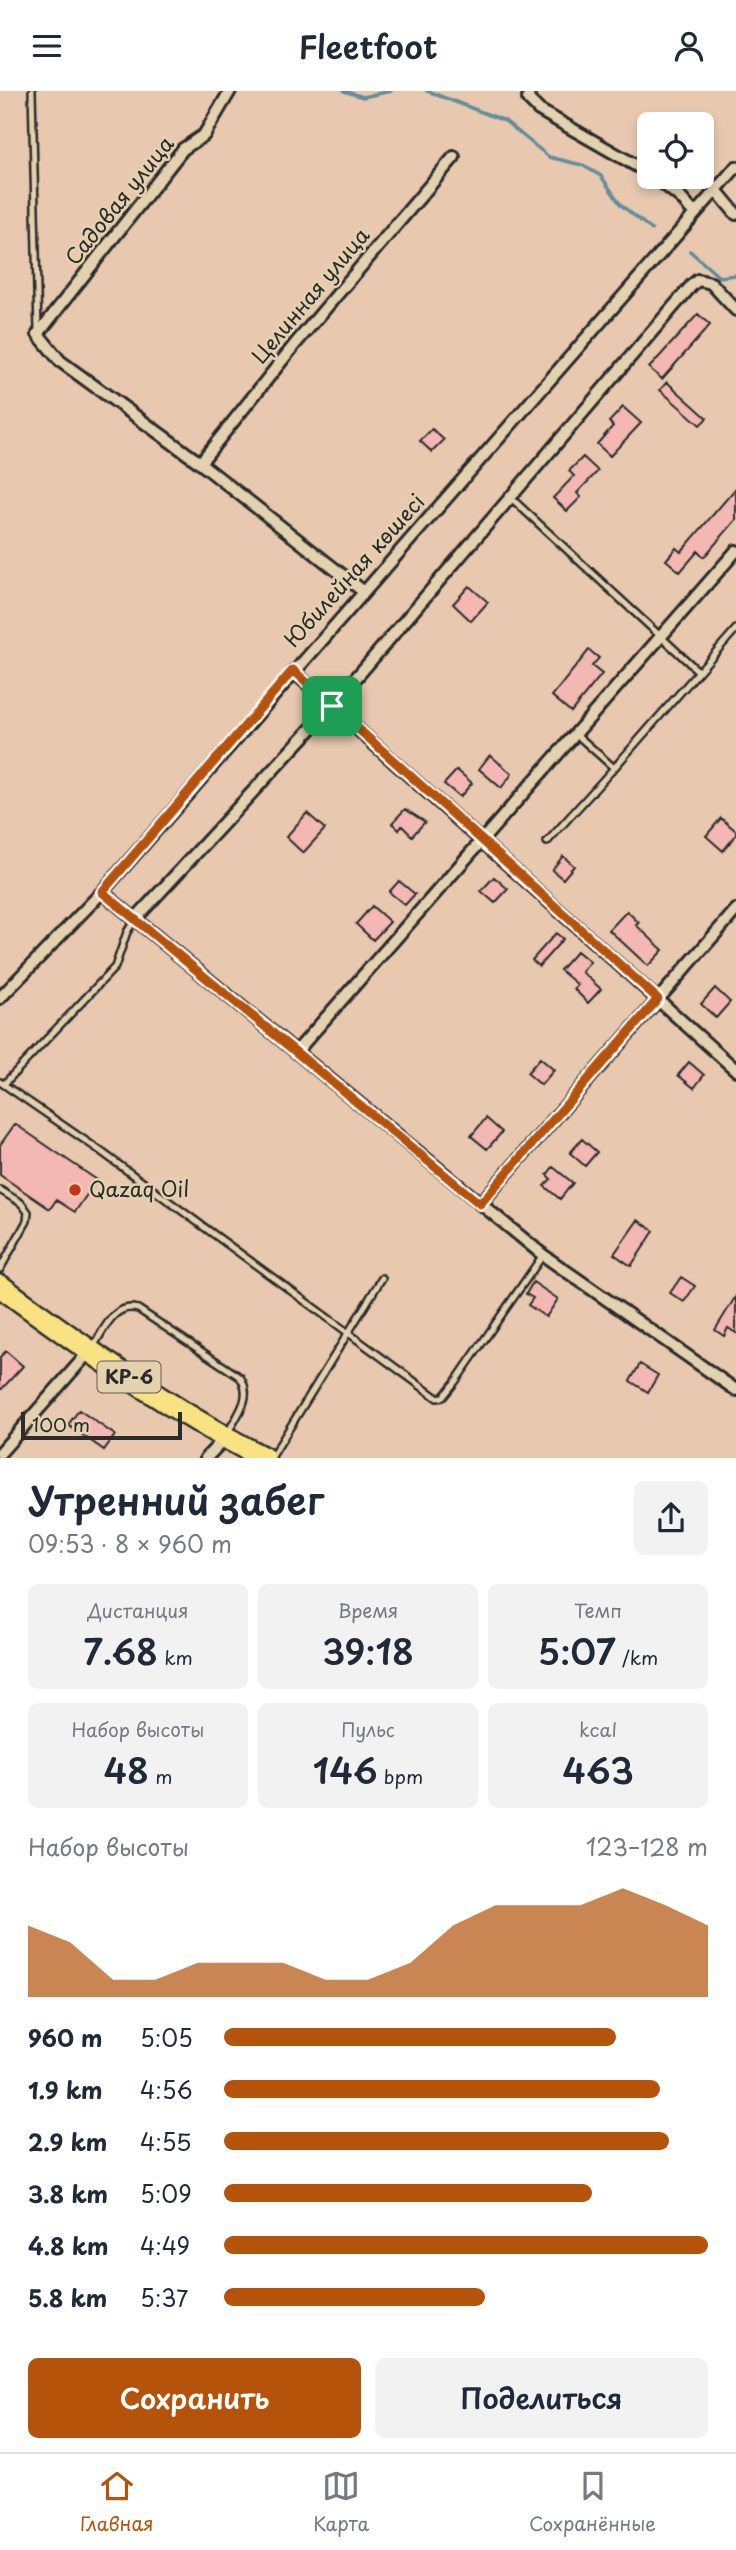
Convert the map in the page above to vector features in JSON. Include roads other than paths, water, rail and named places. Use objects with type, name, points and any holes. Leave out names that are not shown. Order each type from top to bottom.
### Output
[{"type":"highway","name":"KP-6","points":[[0,1286],[89,1352],[225,1438],[264,1458]]},
{"type":"street","name":"Садовая улица","points":[[38,334],[183,149],[204,135],[230,91]]},
{"type":"street","points":[[529,92],[532,105],[539,110],[637,166]]},
{"type":"street","name":"Целинная улица","points":[[200,463],[296,343],[454,157]]},
{"type":"street","name":"Юбилейная көшесі","points":[[0,999],[102,892],[293,670],[736,167]]},
{"type":"street","points":[[670,189],[695,214]]},
{"type":"street","points":[[716,190],[736,213]]},
{"type":"street","points":[[136,918],[332,706],[692,285],[698,280],[711,283],[736,310]]},
{"type":"street","points":[[38,334],[60,361],[200,463],[364,592]]},
{"type":"street","points":[[296,1052],[736,551]]},
{"type":"street","points":[[293,670],[736,1070]]},
{"type":"street","points":[[102,892],[542,1255],[736,1390]]},
{"type":"street","points":[[480,1204],[736,910]]},
{"type":"street","points":[[0,1453],[89,1352]]},
{"type":"street","points":[[206,1458],[225,1438]]},
{"type":"lane","points":[[32,91],[38,334]]},
{"type":"lane","points":[[509,497],[698,670]]},
{"type":"lane","points":[[547,842],[736,629]]},
{"type":"lane","points":[[577,735],[614,768]]},
{"type":"lane","points":[[136,918],[127,932],[115,967],[2,1083],[432,1396],[443,1397],[542,1255]]},
{"type":"lane","points":[[0,1189],[21,1203],[28,1212],[27,1221],[0,1269]]},
{"type":"lane","points":[[271,1458],[382,1278]]},
{"type":"lane","points":[[89,1352],[118,1310],[130,1307],[138,1309],[240,1377],[246,1386],[247,1397],[225,1438]]},
{"type":"waterway","points":[[344,91],[363,97],[391,91]]},
{"type":"waterway","points":[[427,91],[505,121],[549,157],[582,165],[601,176],[621,205],[652,230]]},
{"type":"waterway","points":[[690,251],[719,277],[736,275]]},
{"type":"place","name":"Qazaq Oil","points":[[75,1190]]}]
